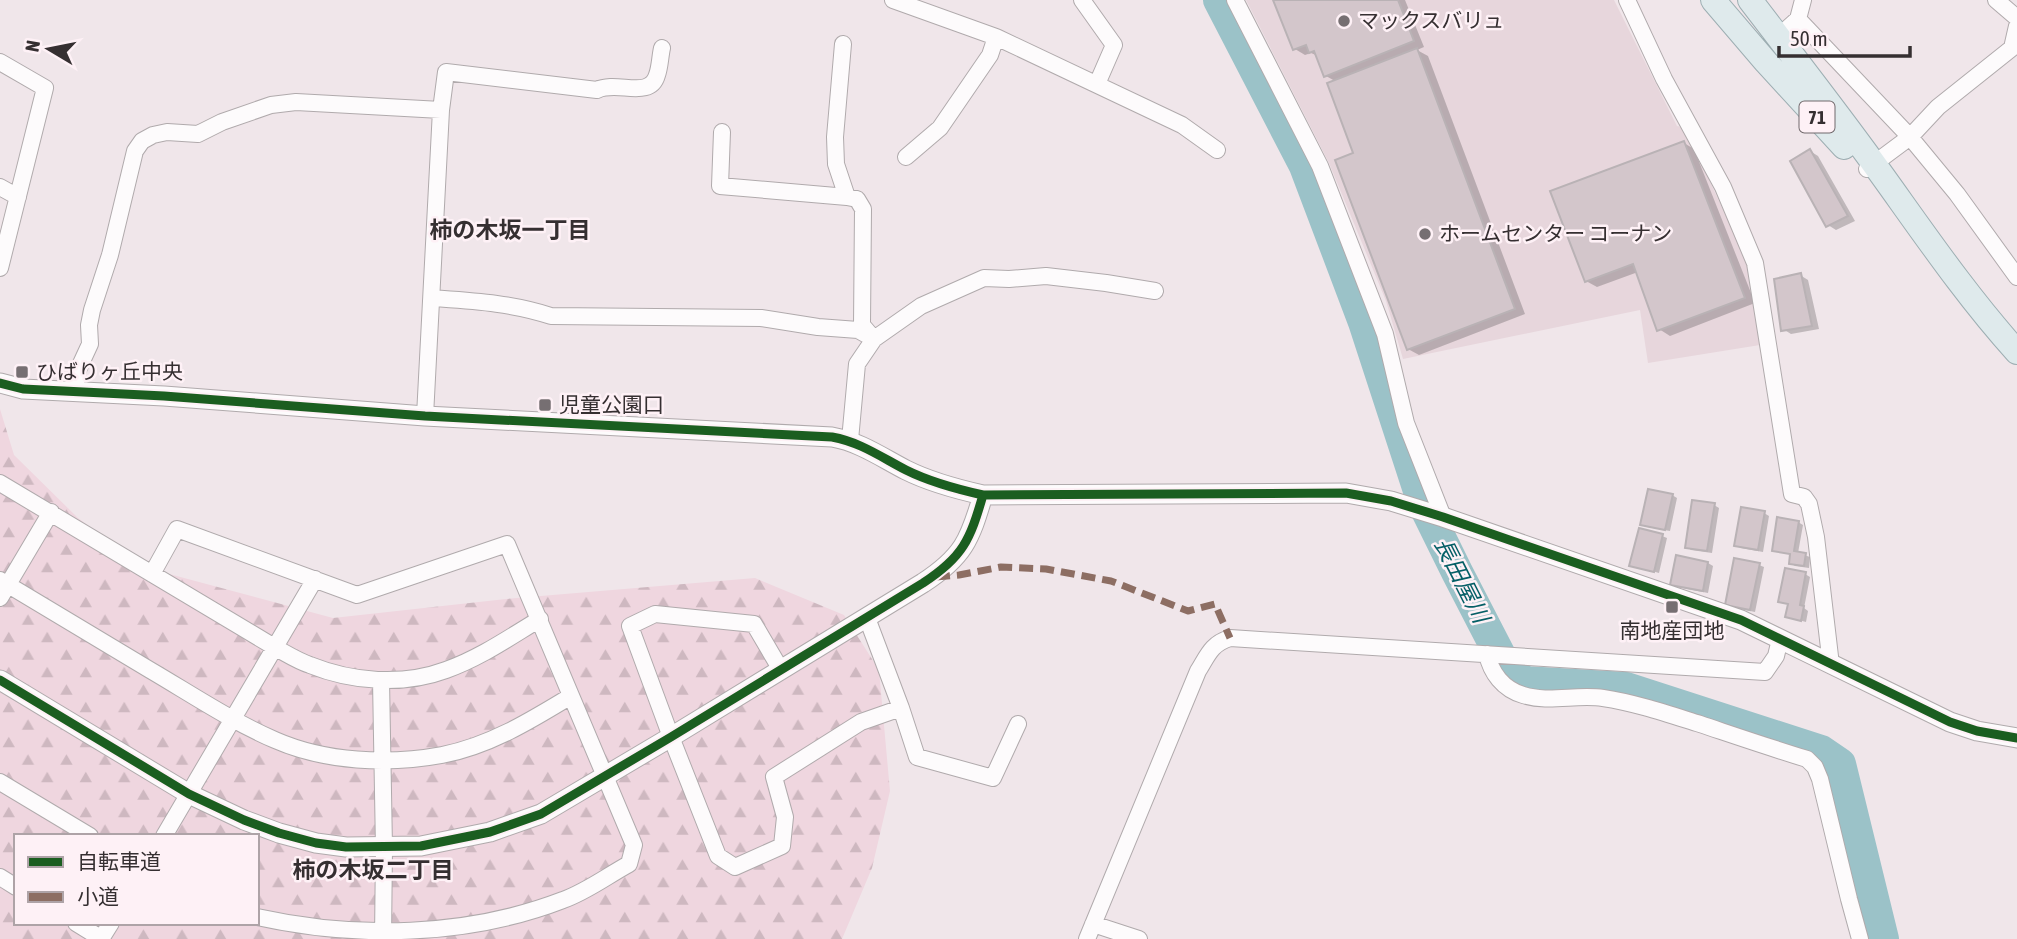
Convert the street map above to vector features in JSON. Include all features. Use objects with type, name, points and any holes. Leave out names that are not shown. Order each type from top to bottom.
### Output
[{"type":"main road","name":"71","points":[[1713,0],[1766,62],[1869,167]]},
{"type":"main road","name":"71","points":[[1750,0],[1869,167],[2017,352]]},
{"type":"street","points":[[892,0],[996,37],[1182,125],[1217,150]]},
{"type":"street","points":[[1082,0],[1114,45],[1097,84]]},
{"type":"street","points":[[1235,0],[1320,166],[1385,334],[1406,423],[1443,517]]},
{"type":"street","points":[[1627,0],[1664,79],[1723,187],[1755,263],[1792,494],[1804,497],[1809,504],[1816,537],[1831,665]]},
{"type":"street","points":[[1778,37],[1798,19],[1803,0]]},
{"type":"street","points":[[1996,0],[2017,18]]},
{"type":"street","points":[[1798,19],[1910,137],[1957,194],[2017,277]]},
{"type":"street","points":[[1869,167],[1910,137],[1938,107],[2015,48],[2017,26]]},
{"type":"street","points":[[906,157],[940,128],[990,55],[996,37]]},
{"type":"street","points":[[844,44],[835,137],[836,164],[847,197]]},
{"type":"street","points":[[425,416],[446,72],[597,90],[606,86],[643,89],[657,78],[662,48]]},
{"type":"street","points":[[0,62],[45,88],[0,268]]},
{"type":"street","points":[[75,391],[78,370],[90,344],[89,325],[92,310],[110,255],[135,151],[142,141],[167,131],[198,134],[250,111],[296,102],[442,110]]},
{"type":"street","points":[[722,132],[720,186],[857,199],[863,209],[862,324],[874,339]]},
{"type":"street","points":[[0,187],[18,197]]},
{"type":"street","points":[[850,440],[857,364],[874,339],[921,306],[984,278],[1045,276],[1155,290]]},
{"type":"street","points":[[432,298],[490,302],[551,316],[761,318],[858,330],[874,339]]},
{"type":"street","points":[[0,383],[23,389],[248,401],[425,416],[807,435],[850,440],[931,481],[983,495],[1334,493],[1391,501],[1741,620],[1950,722],[1977,731],[2017,738]]},
{"type":"street","points":[[0,483],[276,648],[309,665],[340,675],[381,680],[445,671],[494,647],[540,619]]},
{"type":"street","points":[[0,680],[189,794],[244,820],[316,843],[346,847],[421,846],[489,832],[541,814],[867,618],[946,568],[960,552],[974,528],[983,495]]},
{"type":"street","points":[[51,512],[3,587],[233,720],[298,748],[382,761],[442,755],[496,739],[571,696]]},
{"type":"street","points":[[152,574],[177,529],[357,595],[507,544],[634,845],[629,864],[565,900],[463,934],[420,934],[383,938],[313,929],[259,917]]},
{"type":"street","points":[[165,834],[316,579]]},
{"type":"street","points":[[781,670],[754,624],[654,614],[630,626],[718,856],[735,867],[782,846],[785,817],[774,777],[861,722],[901,708]]},
{"type":"street","points":[[867,618],[901,708],[916,757],[993,778],[1018,724]]},
{"type":"street","points":[[1139,939],[1090,932],[1198,671],[1210,650],[1219,641],[1230,638],[1765,672],[1776,656],[1780,639]]},
{"type":"street","points":[[1489,654],[1493,674],[1506,687],[1524,696],[1601,697],[1644,706],[1807,759],[1815,767],[1820,779],[1860,939]]},
{"type":"street","points":[[381,680],[383,938]]},
{"type":"street","points":[[0,782],[87,834]]},
{"type":"street","points":[[79,925],[101,939]]},
{"type":"shaded area","points":[[1246,0],[1614,0],[1677,126],[1685,128],[1746,259],[1760,345],[1648,363],[1640,310],[1403,359],[1386,301],[1329,163]]},
{"type":"green space","points":[[0,409],[14,455],[78,518],[143,567],[333,618],[506,599],[755,578],[844,615],[879,670],[890,791],[872,868],[842,939],[0,939]]},
{"type":"building","name":"マックスバリュ","points":[[1273,0],[1398,0],[1414,41],[1324,77],[1314,51],[1309,53],[1306,45],[1293,50]]},
{"type":"building","name":"ホームセンター コーナン","points":[[1417,48],[1515,309],[1407,350],[1335,160],[1353,153],[1327,83]]},
{"type":"building","points":[[1684,141],[1745,298],[1657,331],[1633,264],[1585,282],[1550,191]]},
{"type":"building","points":[[1810,149],[1848,216],[1826,227],[1790,161]]},
{"type":"building","points":[[1801,273],[1812,326],[1781,331],[1774,279]]},
{"type":"building","points":[[1648,489],[1673,494],[1665,530],[1640,525]]},
{"type":"building","points":[[1692,500],[1715,503],[1707,551],[1685,548]]},
{"type":"building","points":[[1741,507],[1765,511],[1758,550],[1734,546]]},
{"type":"building","points":[[1777,517],[1799,521],[1794,551],[1806,553],[1804,566],[1789,564],[1790,554],[1772,551]]},
{"type":"building","points":[[1639,528],[1663,534],[1654,572],[1629,566]]},
{"type":"building","points":[[1676,555],[1708,562],[1703,591],[1670,585]]},
{"type":"building","points":[[1734,558],[1760,563],[1750,610],[1725,605]]},
{"type":"building","points":[[1785,568],[1806,572],[1800,605],[1804,606],[1801,621],[1785,617],[1788,604],[1778,602]]},
{"type":"waterway","name":"長田屋川","points":[[1219,0],[1305,166],[1364,322],[1423,503],[1505,665],[1524,682],[1626,688],[1821,751],[1840,764],[1883,939]]},
{"type":"marked path","points":[[936,577],[1001,567],[1046,569],[1111,581],[1188,611],[1215,604],[1230,638]]},
{"type":"cycle path","points":[[0,383],[23,389],[164,396],[425,416],[832,437],[861,446],[924,478],[983,495],[1346,493],[1391,501],[1443,517],[1741,620],[1950,722],[1977,731],[2017,738]]},
{"type":"cycle path","points":[[0,680],[189,794],[244,820],[316,843],[346,847],[421,846],[490,832],[541,814],[923,583],[947,565],[963,546],[974,524],[983,495]]},
{"type":"place","name":"マックスバリュ","points":[[1344,21]]},
{"type":"place","name":"ホームセンター コーナン","points":[[1425,234]]},
{"type":"place","name":"ひばりヶ丘中央","points":[[22,372]]},
{"type":"place","name":"児童公園口","points":[[545,405]]},
{"type":"place","name":"南地産団地","points":[[1672,607]]},
{"type":"district","name":"柿の木坂一丁目","points":[[510,230]]},
{"type":"district","name":"柿の木坂二丁目","points":[[373,870]]}]
